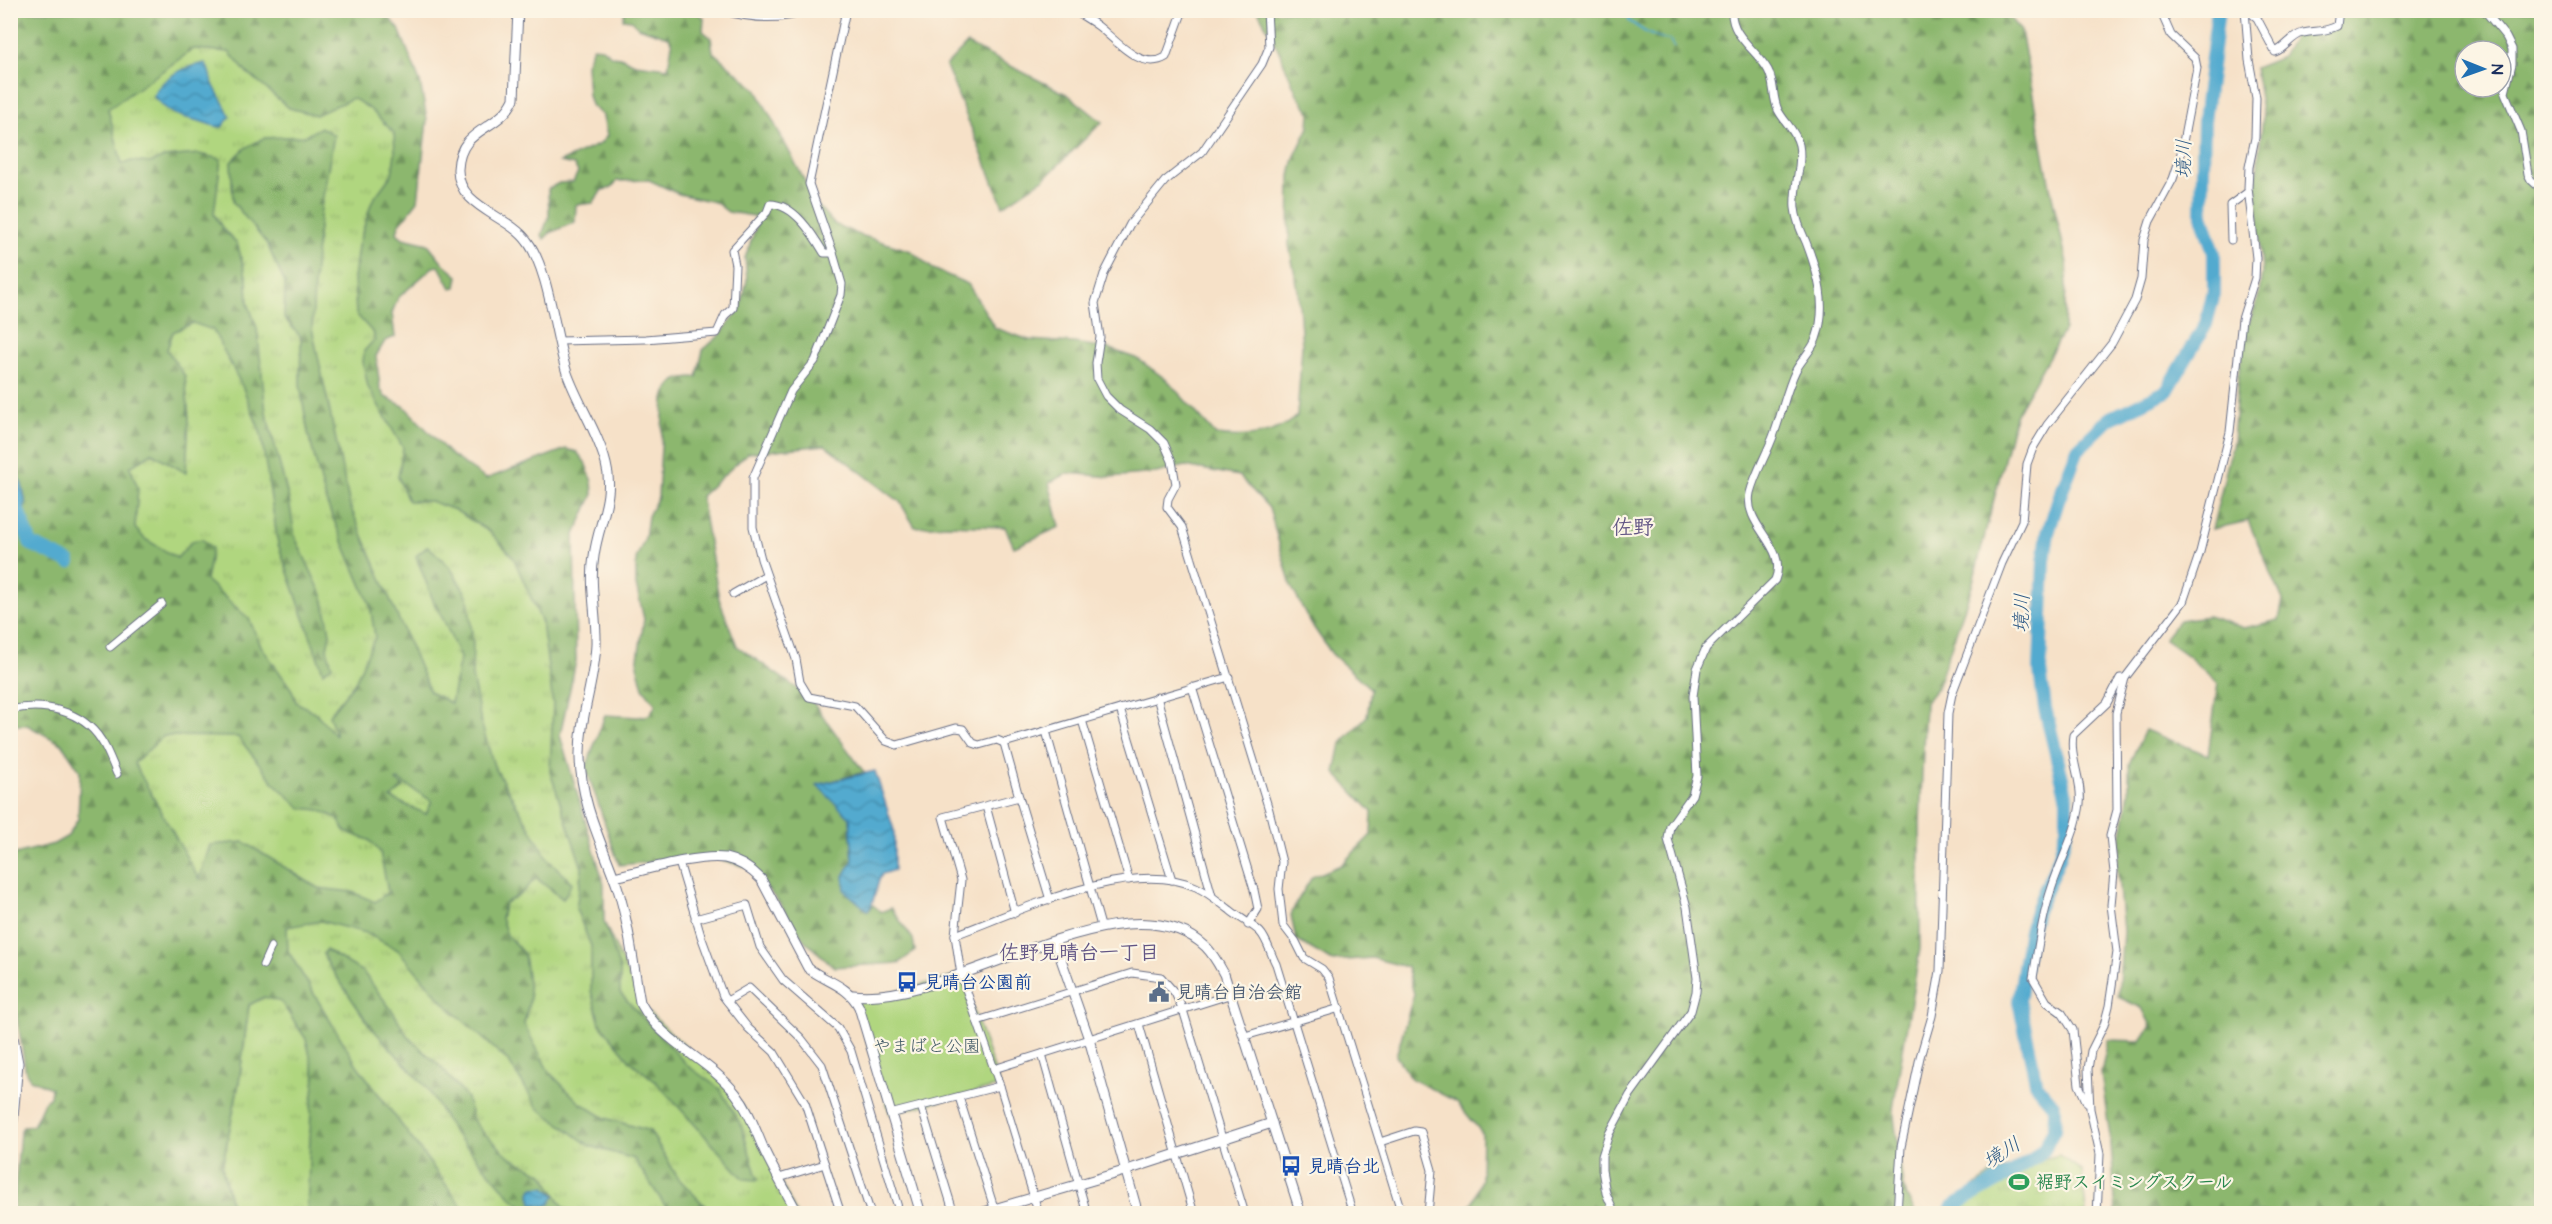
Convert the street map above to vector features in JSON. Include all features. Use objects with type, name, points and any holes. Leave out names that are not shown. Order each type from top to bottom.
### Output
[{"type":"street","points":[[518,10],[514,99],[508,111],[501,118],[470,137],[460,158],[458,171],[460,183],[466,194],[512,225],[528,241],[538,260],[568,375],[602,452],[608,475],[607,505],[593,556],[596,646],[582,724],[580,754],[581,777],[590,817],[614,877],[627,927],[640,1002],[648,1018],[662,1032],[711,1070],[736,1094],[751,1118],[798,1214]]},
{"type":"street","points":[[724,10],[748,17],[776,17],[807,10]]},
{"type":"street","points":[[846,10],[809,184],[834,253],[842,284],[841,295],[815,361],[791,391],[753,478],[753,527],[766,575],[796,659],[800,682],[809,697],[855,706],[886,741],[897,745],[956,728],[963,729],[973,743],[997,740],[1004,743],[1229,677]]},
{"type":"street","points":[[1073,10],[1097,25],[1120,46],[1152,62],[1166,57],[1184,10]]},
{"type":"street","points":[[1267,10],[1269,47],[1262,64],[1202,152],[1165,181],[1130,224],[1104,274],[1095,303],[1100,337],[1096,363],[1097,379],[1106,396],[1120,410],[1150,429],[1164,443],[1169,453],[1176,484],[1168,499],[1167,507],[1171,516],[1182,527],[1269,810],[1282,862],[1278,889],[1283,925],[1296,942],[1304,958],[1322,969],[1329,978],[1402,1214]]},
{"type":"street","points":[[1615,1214],[1606,1193],[1602,1170],[1602,1156],[1609,1134],[1630,1095],[1691,1011],[1696,992],[1697,978],[1687,907],[1668,839],[1670,826],[1692,795],[1697,776],[1693,696],[1697,669],[1706,648],[1775,580],[1779,570],[1774,549],[1751,514],[1750,495],[1775,432],[1790,384],[1797,368],[1816,340],[1820,321],[1819,279],[1795,209],[1799,146],[1796,135],[1779,111],[1770,73],[1760,57],[1736,31],[1731,19],[1732,10]]},
{"type":"street","points":[[1897,1214],[1901,1147],[1920,1057],[1932,1016],[1940,970],[1948,712],[1952,694],[2002,562],[2022,520],[2027,464],[2033,448],[2047,425],[2112,343],[2135,300],[2141,279],[2144,240],[2150,221],[2173,179],[2180,158],[2197,68],[2195,58],[2171,34],[2160,10]]},
{"type":"street","points":[[2246,10],[2257,18],[2275,52],[2303,33],[2324,32],[2337,26],[2339,10]]},
{"type":"street","points":[[2097,1214],[2100,1154],[2090,1108],[2088,1069],[2091,1051],[2104,1025],[2109,1006],[2117,952],[2111,905],[2114,872],[2110,836],[2117,810],[2116,712],[2118,698],[2126,678],[2183,602],[2207,528],[2230,432],[2242,319],[2255,278],[2256,258],[2248,192],[2249,167],[2255,138],[2256,98],[2249,60],[2246,10]]},
{"type":"street","points":[[2484,10],[2506,37],[2512,49],[2512,64],[2505,93],[2521,131],[2530,180],[2541,190]]},
{"type":"street","points":[[2231,240],[2229,205],[2248,192]]},
{"type":"street","points":[[559,341],[646,339],[717,333],[725,315],[733,308],[735,265],[732,250],[767,212],[770,204],[782,204],[811,231],[824,253],[834,253]]},
{"type":"street","points":[[733,594],[766,575]]},
{"type":"street","points":[[110,647],[162,604]]},
{"type":"street","points":[[10,635],[10,652]]},
{"type":"street","points":[[2090,1108],[2079,1085],[2073,1030],[2062,1013],[2047,1002],[2033,978],[2052,888],[2070,844],[2080,805],[2081,795],[2072,747],[2073,735],[2107,703],[2120,678],[2126,678]]},
{"type":"street","points":[[1192,687],[1253,884],[1258,909],[1248,925]]},
{"type":"street","points":[[1157,698],[1212,896]]},
{"type":"street","points":[[10,710],[49,706],[78,718],[94,730],[102,741],[117,774]]},
{"type":"street","points":[[1120,709],[1172,880]]},
{"type":"street","points":[[1082,720],[1129,880]]},
{"type":"street","points":[[1046,731],[1101,926]]},
{"type":"street","points":[[1004,743],[1050,900]]},
{"type":"street","points":[[1019,797],[943,817],[961,880],[955,935],[961,975],[1000,1086],[1039,1214]]},
{"type":"street","points":[[986,806],[1015,913]]},
{"type":"street","points":[[614,877],[711,857],[726,858],[750,868],[761,879],[808,968],[844,987],[859,1007],[921,1214]]},
{"type":"street","points":[[679,862],[695,919],[727,1001],[748,1028],[774,1052],[805,1103],[841,1214]]},
{"type":"street","points":[[955,935],[1091,887],[1129,880],[1172,880],[1195,886],[1212,896],[1260,932],[1272,956],[1353,1214]]},
{"type":"street","points":[[695,919],[747,905],[760,947],[783,980],[838,1028],[851,1051],[900,1214]]},
{"type":"street","points":[[852,995],[870,997],[961,975],[1101,926],[1137,922],[1178,930],[1208,948],[1224,974],[1301,1214]]},
{"type":"street","points":[[1055,942],[1089,1039],[1124,1171],[1138,1214]]},
{"type":"street","points":[[263,965],[271,947]]},
{"type":"street","points":[[977,1021],[1132,974],[1142,973],[1161,977],[1175,993],[1183,1010],[1245,1214]]},
{"type":"street","points":[[727,1001],[749,988],[801,1038],[822,1065],[871,1214]]},
{"type":"street","points":[[994,1069],[1232,994]]},
{"type":"street","points":[[1245,1036],[1340,1008]]},
{"type":"street","points":[[10,1016],[19,1063],[10,1161]]},
{"type":"street","points":[[1139,1024],[1194,1214]]},
{"type":"street","points":[[1042,1054],[1087,1214]]},
{"type":"street","points":[[890,1114],[1000,1086]]},
{"type":"street","points":[[958,1097],[996,1211]]},
{"type":"street","points":[[921,1106],[954,1214]]},
{"type":"street","points":[[977,1214],[996,1211],[1034,1197],[1272,1124]]},
{"type":"street","points":[[1380,1142],[1414,1131],[1420,1132],[1432,1170],[1428,1214]]},
{"type":"street","points":[[779,1178],[825,1164]]},
{"type":"green space","points":[[11,11],[383,11],[399,29],[420,82],[427,120],[418,201],[399,225],[397,233],[403,238],[428,244],[444,264],[458,276],[456,287],[451,288],[439,266],[433,267],[398,298],[392,313],[395,337],[385,341],[376,356],[380,388],[385,397],[404,406],[451,455],[486,479],[566,449],[577,452],[585,462],[592,482],[593,494],[574,537],[576,661],[560,735],[604,884],[604,921],[620,970],[620,993],[688,1066],[720,1089],[741,1125],[758,1180],[744,1179],[656,1082],[631,1062],[600,1024],[591,991],[591,946],[576,909],[582,868],[550,772],[553,704],[542,623],[513,557],[490,532],[455,510],[430,501],[408,501],[398,477],[403,448],[368,387],[363,363],[364,351],[374,340],[374,334],[356,314],[354,278],[358,246],[372,201],[392,174],[395,153],[394,133],[370,109],[353,98],[316,115],[289,108],[245,71],[229,52],[194,49],[108,109],[122,164],[132,161],[150,163],[164,157],[199,154],[221,159],[214,214],[223,229],[237,243],[247,279],[248,303],[257,328],[266,412],[289,500],[295,537],[323,597],[330,633],[327,649],[332,666],[323,672],[278,544],[261,434],[243,388],[213,330],[193,323],[173,332],[167,350],[185,376],[189,418],[186,473],[152,453],[130,467],[138,488],[135,528],[145,539],[177,558],[192,541],[202,539],[212,548],[206,580],[249,619],[261,646],[292,690],[296,702],[316,713],[336,736],[329,715],[355,682],[375,637],[370,605],[327,504],[308,433],[300,385],[301,337],[284,318],[285,284],[267,244],[233,202],[231,162],[245,148],[264,138],[305,136],[321,127],[334,135],[321,208],[312,328],[350,506],[430,692],[451,703],[460,658],[434,603],[416,556],[428,546],[450,567],[468,597],[473,643],[472,676],[481,722],[494,766],[548,859],[572,883],[563,899],[536,878],[521,894],[505,903],[501,918],[507,935],[524,954],[530,998],[524,1024],[549,1072],[579,1102],[605,1118],[650,1131],[678,1178],[712,1213],[673,1213],[666,1207],[634,1159],[590,1146],[538,1108],[509,1062],[444,1003],[398,950],[366,933],[321,921],[287,927],[288,951],[357,1065],[467,1213],[307,1213],[311,1109],[315,1077],[306,1039],[281,1002],[264,997],[249,1005],[239,1083],[222,1167],[233,1213],[13,1213],[20,1132],[23,1127],[33,1126],[44,1102],[50,1097],[51,1088],[30,1079],[26,1073],[10,975],[11,855],[54,844],[68,836],[78,819],[80,771],[62,744],[27,725],[11,725]],"holes":[[[164,736],[238,737],[275,784],[301,808],[319,810],[337,818],[346,832],[369,840],[380,852],[388,892],[375,902],[352,892],[318,888],[244,842],[210,845],[199,879],[134,763]],[[398,780],[432,801],[426,814],[391,798],[404,787],[396,781]]]},
{"type":"green space","points":[[625,11],[695,11],[704,18],[703,31],[711,38],[713,52],[756,89],[818,206],[834,224],[857,234],[911,251],[933,269],[968,284],[995,328],[1029,340],[1107,348],[1138,359],[1168,381],[1216,435],[1238,437],[1269,432],[1297,416],[1302,346],[1298,290],[1289,245],[1290,176],[1294,158],[1309,127],[1310,112],[1297,94],[1278,49],[1258,11],[2003,11],[2021,31],[2050,187],[2067,263],[2064,330],[2015,416],[1972,586],[1937,688],[1925,703],[1920,822],[1920,949],[1893,1109],[1903,1187],[1915,1213],[1463,1213],[1473,1202],[1481,1179],[1482,1133],[1457,1102],[1412,1079],[1396,1056],[1414,994],[1407,967],[1372,958],[1332,961],[1296,940],[1291,915],[1312,877],[1341,865],[1371,835],[1372,812],[1335,773],[1341,743],[1367,716],[1371,689],[1332,654],[1310,622],[1291,586],[1269,508],[1239,476],[1185,466],[1156,473],[1110,477],[1068,473],[1049,483],[1060,527],[1014,547],[1005,527],[947,525],[915,527],[900,502],[825,445],[748,453],[701,496],[719,599],[737,646],[809,697],[864,772],[818,785],[850,818],[853,861],[867,911],[873,905],[881,912],[891,908],[913,939],[915,951],[899,963],[834,967],[804,940],[781,905],[750,868],[711,857],[619,865],[586,768],[605,715],[638,717],[649,715],[656,705],[643,688],[637,665],[644,619],[636,585],[636,559],[645,538],[648,516],[658,497],[664,398],[672,383],[685,378],[697,377],[703,350],[720,335],[741,308],[747,280],[745,258],[756,227],[754,216],[728,212],[715,202],[679,194],[649,180],[617,181],[611,188],[602,190],[593,203],[576,205],[575,222],[550,233],[544,239],[542,235],[549,216],[548,189],[559,183],[573,182],[578,172],[574,165],[560,162],[600,144],[607,136],[603,116],[591,105],[588,95],[586,64],[593,47],[602,48],[612,56],[635,64],[668,68],[672,44],[669,37],[638,27],[631,20],[623,19]]},
{"type":"green space","points":[[2340,11],[2541,11],[2541,1213],[2116,1213],[2111,1144],[2101,1073],[2108,1040],[2141,1041],[2151,1026],[2142,1008],[2118,997],[2123,931],[2117,865],[2129,792],[2129,764],[2145,730],[2208,755],[2218,683],[2188,656],[2164,639],[2179,620],[2208,616],[2244,628],[2279,620],[2283,600],[2248,521],[2212,529],[2233,442],[2238,376],[2247,328],[2258,299],[2262,273],[2256,182],[2263,117],[2255,68],[2282,57],[2295,34],[2335,29]]},
{"type":"green space","points":[[207,38],[346,94],[379,98],[401,147],[377,343],[369,363],[386,403],[540,588],[561,680],[560,759],[592,895],[642,1006],[711,1070],[747,1112],[796,1213],[233,1213],[222,1167],[239,1083],[249,1005],[264,997],[67,713],[112,163],[102,110]]},
{"type":"green space","points":[[967,44],[1068,95],[1102,122],[1046,177],[1003,206],[946,66]]},
{"type":"green space","points":[[326,950],[363,972],[394,1013],[408,1037],[441,1067],[467,1098],[473,1120],[482,1131],[511,1158],[543,1174],[565,1209],[586,1213],[529,1213],[511,1197],[452,1130],[427,1088],[370,1026],[328,964],[323,954]]},
{"type":"green space","name":"やまばと公園","points":[[961,975],[1000,1086],[890,1114],[853,995],[871,997]]},
{"type":"green space","points":[[2059,1155],[2082,1171],[2086,1213],[1953,1213],[1963,1198],[1986,1178],[2012,1167]]},
{"type":"water","points":[[205,63],[212,83],[230,117],[222,127],[184,118],[164,107],[153,96],[168,78],[189,67]]},
{"type":"water","points":[[11,461],[22,485],[26,504],[24,508],[11,511]]},
{"type":"water","points":[[875,771],[894,830],[894,870],[882,874],[868,911],[845,891],[844,876],[853,860],[850,818],[817,785]]},
{"type":"water","points":[[545,1187],[555,1195],[550,1204],[545,1206],[532,1203],[530,1194],[532,1188]]},
{"type":"waterway","points":[[1629,10],[1629,21],[1653,36],[1670,40],[1674,47]]},
{"type":"waterway","name":"境川","points":[[1950,1214],[1952,1207],[2036,1157],[2044,1149],[2054,1130],[2055,1112],[2053,1105],[2037,1086],[2019,1001],[2029,935],[2036,911],[2059,858],[2067,829],[2067,799],[2045,708],[2040,670],[2044,561],[2048,533],[2078,449],[2109,419],[2167,391],[2206,324],[2214,292],[2214,253],[2202,215],[2204,121],[2218,10]]},
{"type":"waterway","points":[[10,490],[31,544],[69,562]]},
{"type":"place","name":"見晴台公園前","points":[[907,982]]},
{"type":"place","name":"見晴台自治会館","points":[[1159,992]]},
{"type":"place","name":"見晴台北","points":[[1291,1166]]},
{"type":"place","name":"裾野スイミングスクール","points":[[2019,1182]]},
{"type":"district","name":"佐野","points":[[1633,527]]},
{"type":"district","name":"佐野見晴台一丁目","points":[[1079,953]]}]
